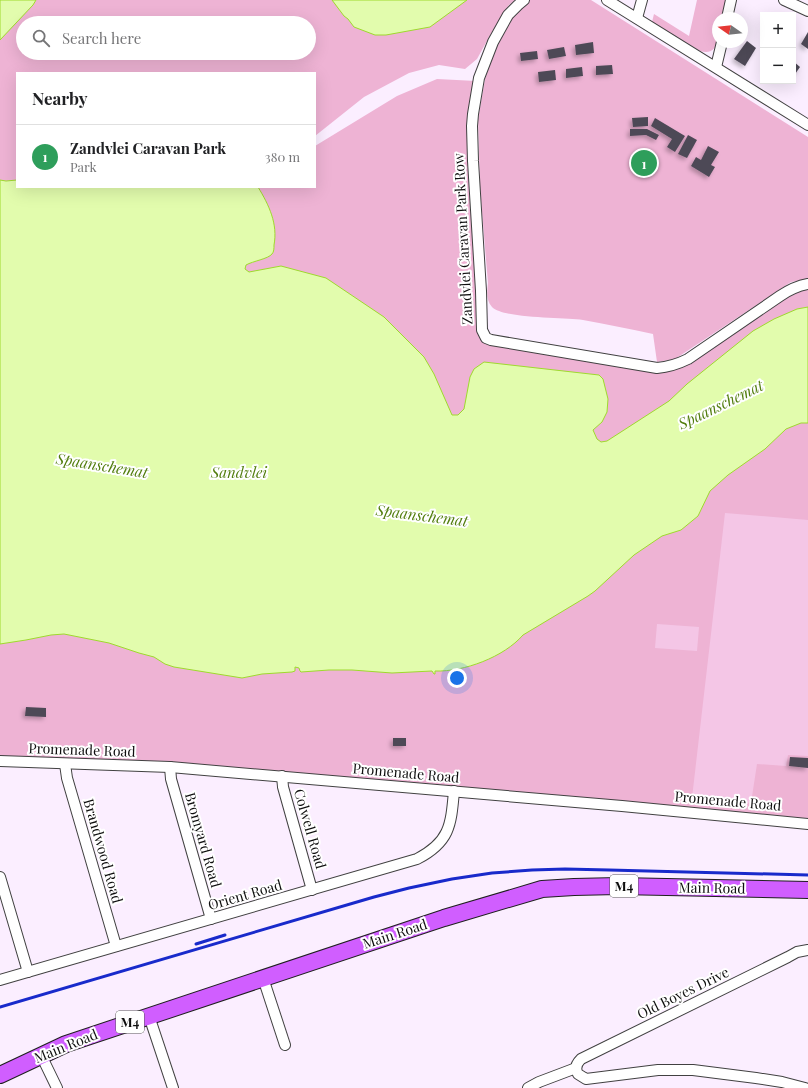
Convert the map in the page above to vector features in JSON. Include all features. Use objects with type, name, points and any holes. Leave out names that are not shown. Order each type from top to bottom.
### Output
[{"type":"main road","name":"Main Road","points":[[0,1075],[66,1044],[444,918],[542,889],[618,886],[808,890]]},
{"type":"street","name":"Zandvlei Caravan Park Row","points":[[524,0],[504,21],[493,42],[479,78],[473,114],[472,139],[482,330],[486,338],[657,368],[664,367],[676,364],[688,358],[780,296],[793,288],[808,284]]},
{"type":"street","points":[[607,0],[808,125]]},
{"type":"street","points":[[637,18],[642,0]]},
{"type":"street","points":[[728,12],[731,0]]},
{"type":"street","points":[[784,0],[808,11]]},
{"type":"street","points":[[716,67],[721,48]]},
{"type":"street","name":"Promenade Road","points":[[0,761],[170,767],[454,791],[808,824]]},
{"type":"street","name":"Brandwood Road","points":[[64,764],[116,946]]},
{"type":"street","name":"Bromyard Road","points":[[170,767],[170,779],[211,919]]},
{"type":"street","name":"Colwell Road","points":[[282,776],[283,787],[312,890]]},
{"type":"street","name":"Orient Road","points":[[0,980],[417,859],[439,845],[446,835],[450,824],[454,791]]},
{"type":"street","points":[[0,877],[28,972]]},
{"type":"street","name":"Old Boyes Drive","points":[[528,1088],[539,1082],[576,1068],[581,1059],[797,952],[808,950]]},
{"type":"street","points":[[263,978],[285,1046]]},
{"type":"street","points":[[150,1016],[173,1088]]},
{"type":"street","points":[[41,1055],[57,1088]]},
{"type":"street","points":[[576,1068],[578,1074],[586,1079],[658,1070],[693,1070],[782,1082],[805,1088]]},
{"type":"shaded area","points":[[0,0],[515,0],[509,5],[477,59],[465,69],[439,65],[409,73],[364,97],[316,135],[316,72],[16,72],[16,188],[316,188],[316,145],[397,96],[437,79],[476,81],[479,334],[673,366],[764,307],[808,285],[808,824],[282,776],[0,761]]},
{"type":"shaded area","points":[[527,0],[591,0],[808,137],[808,279],[791,282],[675,359],[657,362],[653,334],[583,320],[509,314],[492,307],[487,296],[488,283],[480,188],[478,119],[485,79],[495,45],[510,18]]},
{"type":"shaded area","points":[[697,0],[726,0],[724,12],[712,12],[712,48],[714,48],[707,52],[700,51],[652,22],[654,14],[689,36]]},
{"type":"shaded area","points":[[725,513],[808,520],[808,756],[788,755],[786,766],[757,764],[751,803],[692,798]]},
{"type":"shaded area","points":[[657,624],[699,627],[697,651],[655,648]]},
{"type":"water","points":[[0,0],[36,0],[23,16],[16,16],[16,23],[0,40]]},
{"type":"water","points":[[332,0],[467,0],[430,27],[386,35],[375,35],[354,27]]},
{"type":"water","name":"Sandvlei","points":[[0,180],[16,180],[16,188],[259,188],[266,201],[274,222],[274,249],[270,256],[246,265],[245,269],[249,272],[281,266],[326,278],[384,317],[424,357],[434,374],[452,415],[458,415],[464,409],[470,377],[474,369],[484,362],[599,375],[603,379],[608,399],[607,412],[602,422],[593,430],[597,439],[601,442],[607,441],[669,401],[687,384],[753,331],[774,319],[797,309],[808,307],[808,423],[801,423],[786,429],[765,449],[728,475],[710,491],[698,516],[681,530],[662,536],[634,555],[588,596],[523,635],[505,650],[483,662],[458,669],[435,671],[435,674],[432,671],[392,673],[329,670],[301,672],[299,668],[295,667],[295,671],[292,672],[262,674],[242,678],[174,667],[165,664],[154,657],[109,643],[64,634],[0,644]]},
{"type":"building","points":[[808,32],[808,49],[801,44]]},
{"type":"building","points":[[593,42],[594,53],[576,55],[575,45]]},
{"type":"building","points":[[748,42],[756,48],[745,66],[734,59],[742,48],[748,48]]},
{"type":"building","points":[[564,47],[566,56],[549,59],[547,50]]},
{"type":"building","points":[[537,51],[538,59],[521,61],[520,53]]},
{"type":"building","points":[[796,64],[800,67],[796,73]]},
{"type":"building","points":[[612,65],[613,74],[596,75],[596,66]]},
{"type":"building","points":[[582,67],[583,76],[566,78],[566,69]]},
{"type":"building","points":[[555,70],[556,80],[539,82],[538,72]]},
{"type":"building","points":[[648,117],[648,126],[633,127],[632,118]]},
{"type":"building","points":[[655,118],[685,136],[675,152],[667,147],[672,139],[651,126]]},
{"type":"building","points":[[630,129],[647,129],[659,135],[656,140],[646,135],[630,136]]},
{"type":"building","points":[[688,135],[697,140],[687,158],[678,154]]},
{"type":"building","points":[[708,146],[719,152],[711,165],[715,167],[709,177],[691,166],[696,157],[701,160]]},
{"type":"building","points":[[26,707],[46,708],[46,717],[25,716]]},
{"type":"building","points":[[393,738],[406,738],[406,746],[393,746]]},
{"type":"building","points":[[790,757],[808,758],[808,768],[789,766]]},
{"type":"railway","points":[[0,1007],[374,897],[452,879],[492,873],[565,869],[808,875]]},
{"type":"railway","points":[[196,944],[225,935]]},
{"type":"place","name":"Zandvlei Caravan Park","points":[[644,163]]},
{"type":"water label","name":"Spaanschemat","points":[[721,405]]},
{"type":"water label","name":"Spaanschemat","points":[[102,466]]},
{"type":"water label","name":"Spaanschemat","points":[[422,516]]}]
